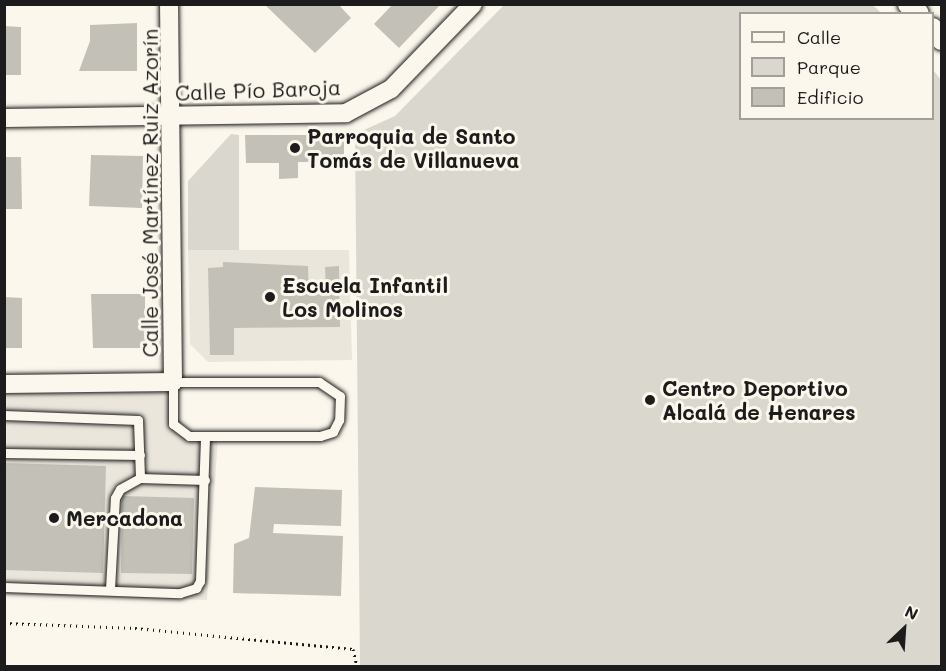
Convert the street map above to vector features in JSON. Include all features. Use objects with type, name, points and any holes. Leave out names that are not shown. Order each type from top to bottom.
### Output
[{"type":"street","name":"Calle José Martínez Ruiz Azorín","points":[[169,4],[173,115],[173,382]]},
{"type":"street","name":"Calle Pío Baroja","points":[[4,118],[346,113],[391,89],[473,4]]},
{"type":"street","points":[[4,384],[173,382]]},
{"type":"lane","points":[[173,382],[319,382],[340,396],[333,432],[320,436],[189,436],[173,424],[173,382]]},
{"type":"lane","points":[[4,414],[129,416],[140,428],[140,478]]},
{"type":"lane","points":[[4,587],[180,593],[196,588],[205,480],[205,437]]},
{"type":"lane","points":[[4,453],[141,455]]},
{"type":"lane","points":[[110,589],[115,498],[125,485],[140,478],[205,480]]},
{"type":"path","points":[[4,623],[123,627],[353,649],[357,666]]},
{"type":"shaded area","name":"Escuela Infantil Los Molinos","points":[[188,250],[349,250],[352,360],[208,362],[190,344]]},
{"type":"shaded area","points":[[173,382],[173,424],[179,432],[218,437],[207,600],[5,594],[5,384]]},
{"type":"green space","name":"Centro Deportivo Alcalá de Henares","points":[[872,4],[880,12],[739,12],[739,120],[934,120],[934,71],[941,80],[941,666],[360,666],[355,134],[395,116],[504,5]]},
{"type":"green space","points":[[231,134],[239,135],[239,250],[188,250],[188,181]]},
{"type":"building","points":[[264,4],[338,4],[351,18],[315,53]]},
{"type":"building","points":[[393,4],[441,4],[399,48],[374,24]]},
{"type":"building","points":[[137,23],[137,71],[79,71],[90,41],[90,25]]},
{"type":"building","points":[[4,26],[21,27],[21,75],[4,75]]},
{"type":"building","name":"Parroquia de Santo Tomás de Villanueva","points":[[245,135],[344,135],[344,162],[298,162],[298,178],[279,179],[279,163],[246,163]]},
{"type":"building","points":[[91,155],[143,156],[142,208],[89,206]]},
{"type":"building","points":[[4,157],[21,157],[22,209],[4,209]]},
{"type":"building","points":[[223,262],[308,266],[309,294],[326,293],[325,267],[339,266],[340,327],[234,328],[234,355],[210,355],[208,268],[223,267]]},
{"type":"building","points":[[91,294],[145,294],[145,348],[93,348]]},
{"type":"building","points":[[4,297],[22,298],[22,348],[4,348]]},
{"type":"building","name":"Mercadona","points":[[4,463],[106,466],[103,573],[4,570]]},
{"type":"building","points":[[255,487],[342,490],[341,526],[274,524],[273,533],[343,536],[341,596],[233,593],[234,544],[249,538]]},
{"type":"building","points":[[122,496],[194,498],[192,574],[121,573]]},
{"type":"place","name":"Parroquia de Santo Tomás de Villanueva","points":[[295,148]]},
{"type":"place","name":"Escuela Infantil Los Molinos","points":[[270,297]]},
{"type":"place","name":"Centro Deportivo Alcalá de Henares","points":[[650,400]]},
{"type":"place","name":"Mercadona","points":[[54,518]]}]
